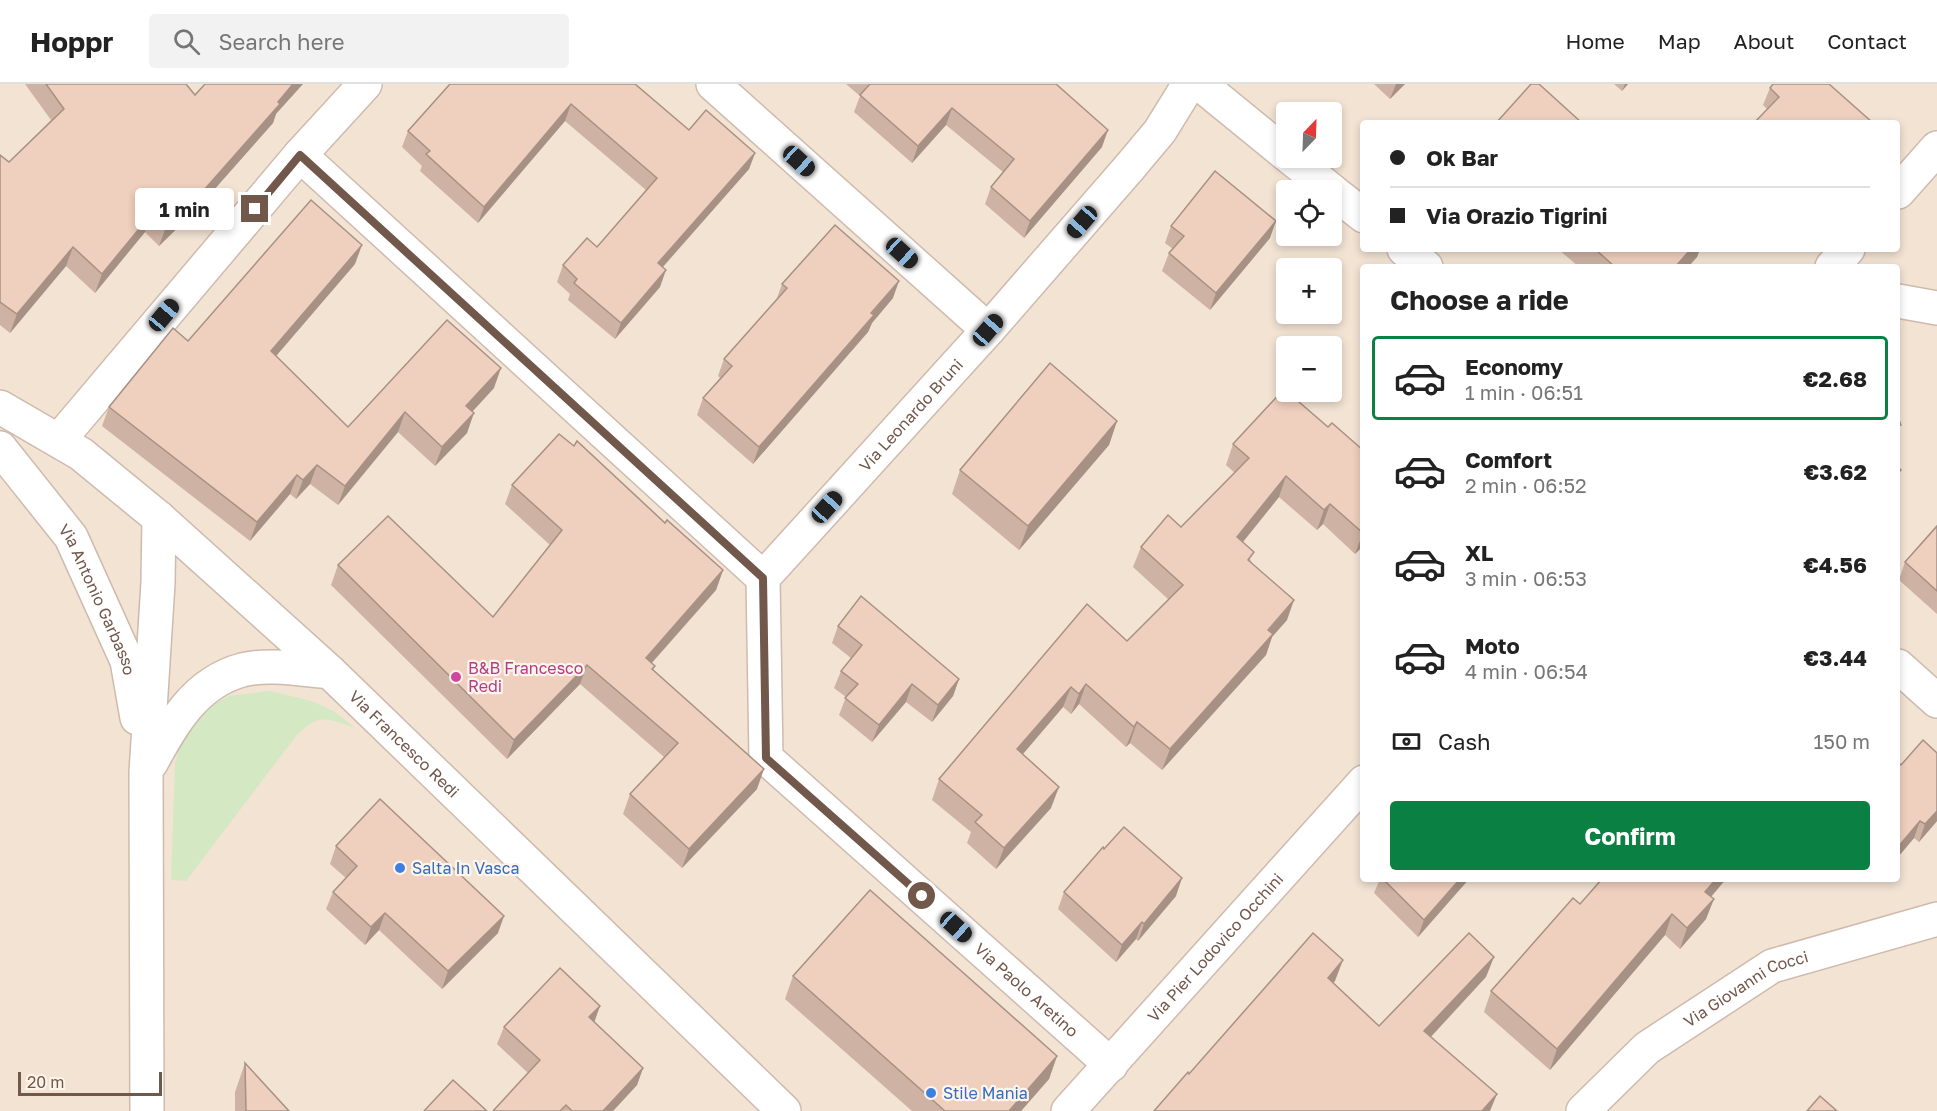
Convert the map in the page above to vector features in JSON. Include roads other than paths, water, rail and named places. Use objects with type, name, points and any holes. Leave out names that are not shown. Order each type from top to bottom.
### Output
[{"type":"street","points":[[59,440],[300,155],[365,84]]},
{"type":"street","points":[[713,84],[988,330]]},
{"type":"street","name":"Via Leonardo Bruni","points":[[763,578],[988,330],[1129,168],[1160,131],[1189,84]]},
{"type":"street","points":[[1200,84],[1276,146]]},
{"type":"street","points":[[1900,190],[1937,148]]},
{"type":"street","points":[[300,155],[763,578]]},
{"type":"street","points":[[1303,168],[1318,180]]},
{"type":"street","points":[[1342,199],[1360,213]]},
{"type":"street","points":[[1408,252],[1422,264]]},
{"type":"street","points":[[1835,264],[1845,252]]},
{"type":"street","points":[[1900,301],[1937,308]]},
{"type":"street","name":"Via Francesco Redi","points":[[0,407],[81,454],[159,518],[330,672],[784,1111]]},
{"type":"street","name":"Via Antonio Garbasso","points":[[0,448],[71,537],[127,661],[146,772]]},
{"type":"street","name":"Via Antonio Garbasso","points":[[147,1111],[146,772],[158,583],[159,518]]},
{"type":"street","name":"Via Paolo Aretino","points":[[763,578],[766,758],[1111,1065]]},
{"type":"street","name":"Via Antonio Garbasso","points":[[146,772],[172,724],[205,686],[243,670],[274,667],[330,672]]},
{"type":"street","points":[[1900,668],[1937,701]]},
{"type":"street","name":"Via Pier Lodovico Occhini","points":[[1068,1111],[1360,786]]},
{"type":"street","name":"Via Giovanni Cocci","points":[[1583,1111],[1647,1048],[1772,966],[1937,919]]},
{"type":"place","name":"B&B Francesco Redi","points":[[456,677]]},
{"type":"place","name":"Salta In Vasca","points":[[400,868]]},
{"type":"place","name":"Stile Mania","points":[[931,1093]]}]
